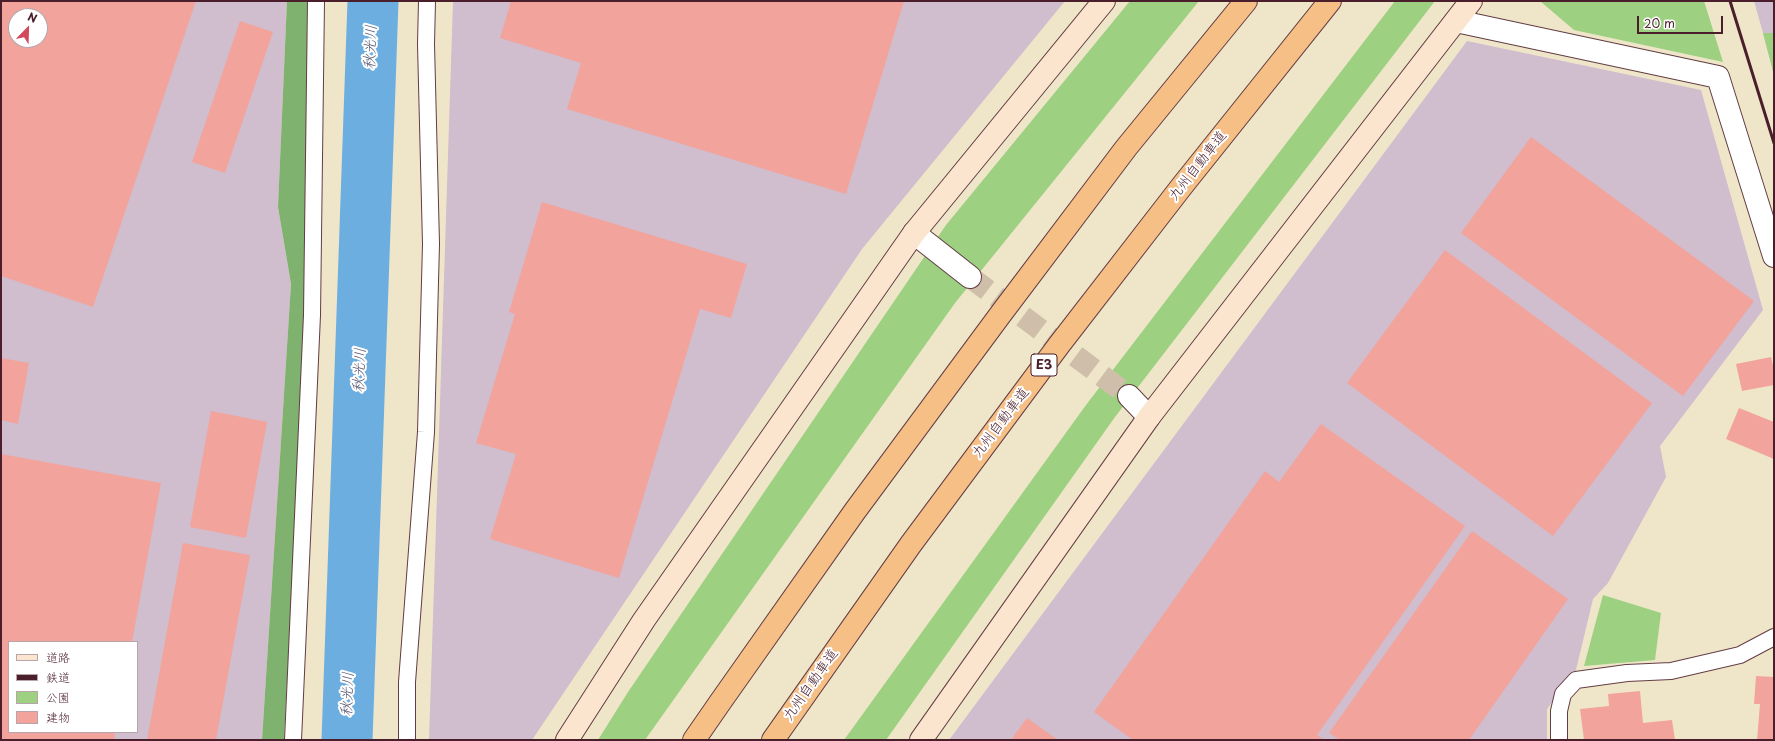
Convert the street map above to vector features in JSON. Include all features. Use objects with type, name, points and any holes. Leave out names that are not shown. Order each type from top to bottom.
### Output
[{"type":"highway","points":[[694,740],[720,700],[855,511],[1000,315],[1126,148],[1246,1]]},
{"type":"highway","name":"九州自動車道","points":[[773,740],[911,544],[1059,345],[1182,186],[1330,1]]},
{"type":"street","points":[[567,740],[644,620],[914,233],[1104,1]]},
{"type":"street","points":[[920,740],[1149,417],[1471,1]]},
{"type":"street","points":[[1456,21],[1718,77],[1774,256]]},
{"type":"street","points":[[914,233],[970,277]]},
{"type":"street","points":[[1128,396],[1149,417]]},
{"type":"lane","points":[[293,740],[312,315],[316,1]]},
{"type":"lane","points":[[408,740],[407,682],[426,432],[431,244],[426,44],[427,1]]},
{"type":"lane","points":[[1559,740],[1559,711],[1563,694],[1576,680],[1627,672],[1671,671],[1740,655],[1774,637]]},
{"type":"shaded area","points":[[1,1],[287,1],[278,207],[291,284],[262,740],[1,740]]},
{"type":"shaded area","points":[[453,1],[1065,1],[862,249],[532,740],[429,740]]},
{"type":"shaded area","points":[[1754,1],[1774,1],[1774,75],[1763,33]]},
{"type":"shaded area","points":[[1467,41],[1701,90],[1763,310],[1660,446],[1666,477],[1608,583],[1593,599],[1576,670],[1547,709],[1547,740],[949,740]]},
{"type":"green space","points":[[287,1],[313,1],[304,342],[284,740],[262,740],[291,284],[278,207]]},
{"type":"green space","points":[[1130,1],[1199,1],[955,303],[645,740],[598,740],[628,692],[946,225]]},
{"type":"green space","points":[[1395,1],[1435,1],[1115,417],[886,740],[844,740],[1086,405]]},
{"type":"green space","points":[[1540,1],[1704,1],[1723,62],[1574,30]]},
{"type":"green space","points":[[1763,33],[1774,33],[1774,75]]},
{"type":"green space","points":[[1603,595],[1661,613],[1655,660],[1584,666]]},
{"type":"building","points":[[1,1],[196,1],[93,307],[1,276]]},
{"type":"building","points":[[511,1],[904,1],[846,194],[567,109],[581,63],[500,38]]},
{"type":"building","points":[[240,21],[273,32],[225,173],[192,162]]},
{"type":"building","points":[[1531,137],[1754,301],[1683,396],[1461,233]]},
{"type":"building","points":[[542,202],[747,264],[731,318],[700,309],[619,578],[490,539],[516,454],[476,443],[515,314],[509,312]]},
{"type":"building","points":[[1445,250],[1652,403],[1553,536],[1347,383]]},
{"type":"building","points":[[1771,357],[1774,370],[1774,385],[1742,391],[1736,364]]},
{"type":"building","points":[[1,358],[29,363],[18,424],[1,420]]},
{"type":"building","points":[[1739,408],[1774,422],[1774,459],[1726,439]]},
{"type":"building","points":[[211,411],[267,422],[246,538],[190,527]]},
{"type":"building","points":[[1321,424],[1465,526],[1317,735],[1324,740],[1133,740],[1094,712],[1265,471],[1279,482]]},
{"type":"building","points":[[1,454],[161,483],[132,641],[8,641],[8,733],[115,733],[114,740],[1,740]]},
{"type":"building","points":[[1472,531],[1568,599],[1469,740],[1340,740],[1329,733]]},
{"type":"building","points":[[183,543],[250,555],[216,740],[147,740]]},
{"type":"building","points":[[1756,676],[1774,677],[1774,740],[1757,740],[1760,704],[1754,704]]},
{"type":"building","points":[[1640,691],[1643,723],[1672,720],[1675,740],[1584,740],[1580,709],[1609,706],[1608,694]]},
{"type":"building","points":[[1027,718],[1058,740],[1011,740]]},
{"type":"waterway","name":"秋光川","points":[[347,740],[373,1]]},
{"type":"tunnel","points":[[970,277],[1129,396]]},
{"type":"railway","points":[[1730,1],[1774,143]]}]
